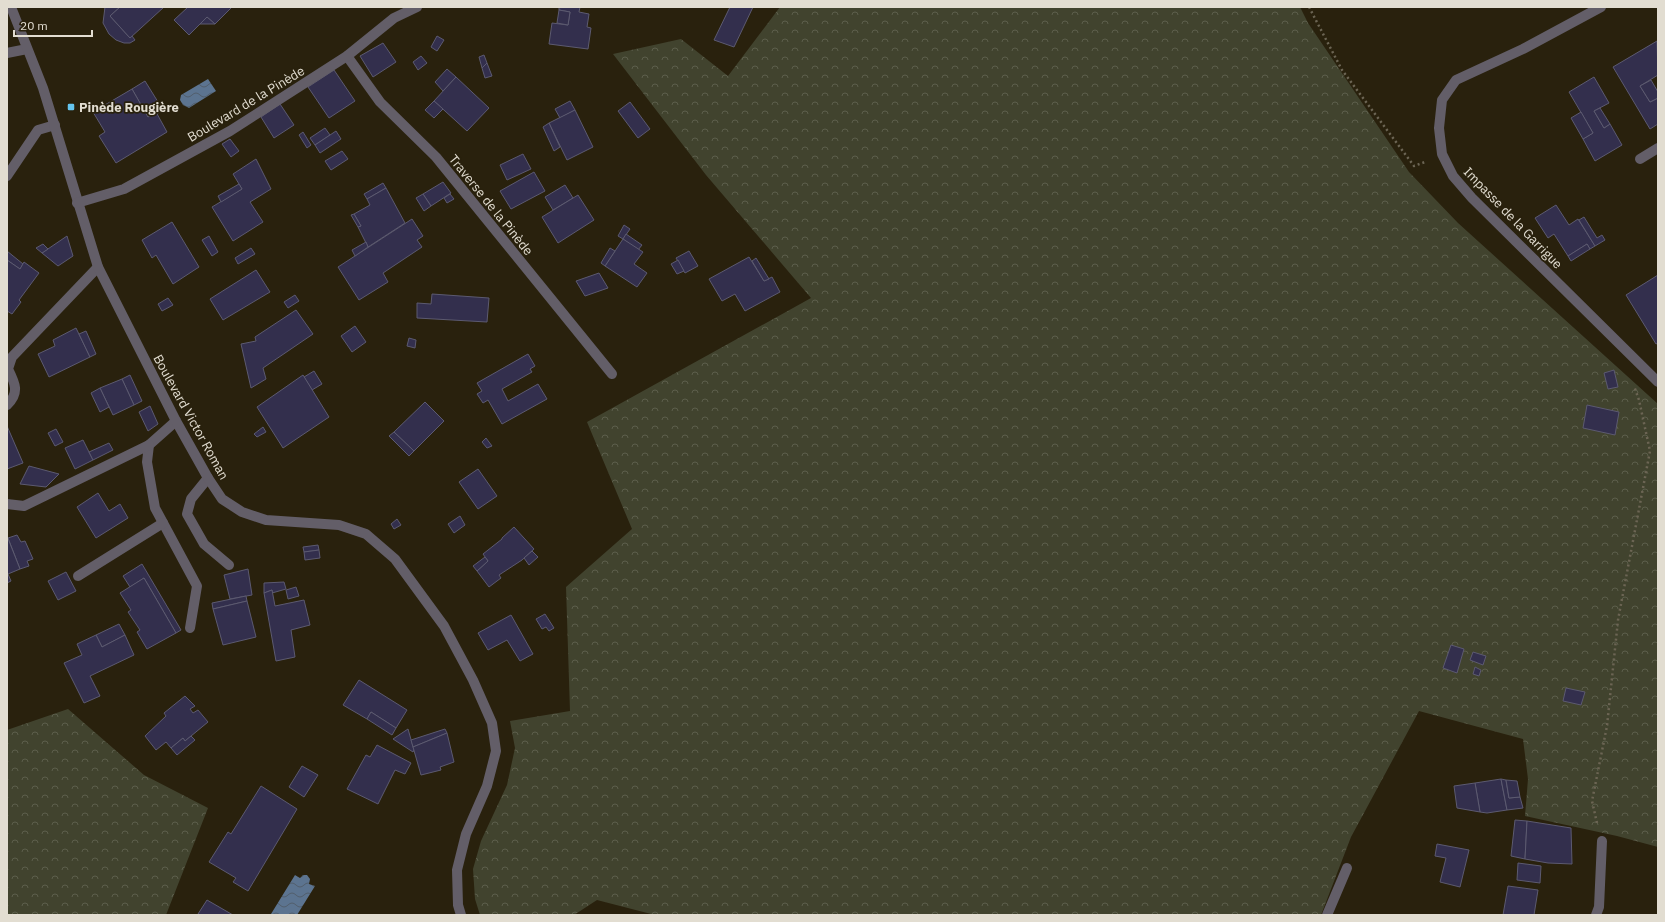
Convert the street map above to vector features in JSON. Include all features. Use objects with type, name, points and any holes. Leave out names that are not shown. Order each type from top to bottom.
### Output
[{"type":"street","name":"Boulevard Victor Roman","points":[[11,7],[44,88],[77,203],[98,267],[176,421],[208,478],[222,499],[242,512],[266,520],[339,525],[366,534],[396,559],[444,626],[473,680],[492,723],[496,751],[487,786],[466,834],[457,870],[458,905],[461,915]]},
{"type":"street","name":"Boulevard de la Pinède","points":[[77,203],[124,189],[230,131],[347,56],[394,18],[417,7]]},
{"type":"street","name":"Impasse de la Garrigue","points":[[1601,7],[1523,49],[1456,80],[1442,100],[1439,128],[1442,154],[1453,176],[1472,198],[1658,382]]},
{"type":"street","points":[[7,53],[27,49]]},
{"type":"street","name":"Traverse de la Pinède","points":[[347,56],[380,102],[436,157],[612,374]]},
{"type":"street","points":[[7,176],[10,163],[38,130],[55,125]]},
{"type":"street","points":[[1640,159],[1658,148]]},
{"type":"street","points":[[7,405],[14,399],[16,384],[8,370],[12,357],[98,267]]},
{"type":"street","points":[[7,504],[24,506],[149,445],[176,421]]},
{"type":"street","points":[[149,445],[147,462],[155,508],[197,586],[190,628]]},
{"type":"street","points":[[208,478],[191,499],[187,514],[204,544],[229,565]]},
{"type":"street","points":[[78,576],[163,523]]},
{"type":"street","points":[[1596,915],[1599,907],[1602,841]]},
{"type":"street","points":[[1327,915],[1347,868]]},
{"type":"path","points":[[1309,7],[1342,70],[1414,166],[1424,162],[1428,167]]},
{"type":"path","points":[[1602,841],[1592,801],[1607,726],[1618,620],[1650,451],[1639,400],[1631,381]]},
{"type":"green space","points":[[780,7],[1300,7],[1308,23],[1409,172],[1458,223],[1658,404],[1658,847],[1617,836],[1525,816],[1528,779],[1523,739],[1419,711],[1351,837],[1321,915],[655,915],[597,900],[574,915],[480,915],[475,899],[473,869],[481,841],[507,785],[515,748],[510,721],[570,711],[566,587],[632,529],[587,422],[811,298],[706,175],[613,54],[681,39],[728,76]]},
{"type":"green space","points":[[68,709],[144,775],[208,808],[166,915],[7,915],[7,730]]},
{"type":"water","points":[[208,79],[216,91],[189,108],[183,105],[180,100],[181,95]]},
{"type":"water","points":[[295,875],[300,878],[303,875],[307,875],[310,879],[309,884],[315,886],[297,915],[271,914]]},
{"type":"building","points":[[105,7],[120,7],[110,16],[130,38],[132,36],[135,40],[130,43],[124,43],[116,40],[109,34],[103,23]]},
{"type":"building","points":[[120,7],[164,7],[130,38],[110,16]]},
{"type":"building","points":[[188,7],[231,8],[215,24],[207,17],[189,35],[174,20]]},
{"type":"building","points":[[559,7],[580,7],[579,12],[589,14],[587,27],[591,28],[588,49],[549,44],[552,23],[568,25],[570,12],[559,10]]},
{"type":"building","points":[[730,7],[753,7],[734,47],[714,40]]},
{"type":"building","points":[[559,10],[570,12],[568,25],[557,23]]},
{"type":"building","points":[[207,17],[215,24],[200,24]]},
{"type":"building","points":[[437,36],[444,40],[437,51],[431,47]]},
{"type":"building","points":[[1657,41],[1658,75],[1640,86],[1650,102],[1658,98],[1658,124],[1650,129],[1613,67]]},
{"type":"building","points":[[383,43],[396,62],[373,77],[360,56]]},
{"type":"building","points":[[484,55],[487,63],[482,68],[479,57]]},
{"type":"building","points":[[421,56],[427,63],[418,70],[413,62]]},
{"type":"building","points":[[487,63],[492,76],[485,78],[482,68]]},
{"type":"building","points":[[447,69],[456,77],[443,91],[435,82]]},
{"type":"building","points":[[334,70],[355,101],[329,118],[308,87]]},
{"type":"building","points":[[456,77],[489,108],[467,131],[434,101]]},
{"type":"building","points":[[1594,77],[1609,103],[1594,111],[1604,128],[1610,124],[1622,145],[1595,161],[1583,139],[1593,133],[1569,92]]},
{"type":"building","points":[[1651,80],[1658,92],[1658,98],[1650,102],[1640,86]]},
{"type":"building","points":[[145,81],[163,110],[148,117],[132,89]]},
{"type":"building","points":[[132,89],[148,117],[156,112],[167,132],[116,163],[99,136],[105,132],[93,112]]},
{"type":"building","points":[[434,101],[443,109],[434,118],[425,110]]},
{"type":"building","points":[[570,101],[575,110],[560,118],[555,109]]},
{"type":"building","points":[[630,102],[650,129],[638,138],[618,111]]},
{"type":"building","points":[[280,104],[294,125],[274,138],[261,117]]},
{"type":"building","points":[[1600,108],[1610,124],[1604,128],[1594,111]]},
{"type":"building","points":[[575,110],[593,147],[567,160],[549,123]]},
{"type":"building","points":[[1581,112],[1593,133],[1583,139],[1571,118]]},
{"type":"building","points":[[549,123],[560,147],[554,151],[543,127]]},
{"type":"building","points":[[325,128],[330,135],[315,145],[310,138]]},
{"type":"building","points":[[336,131],[341,139],[320,153],[315,145]]},
{"type":"building","points":[[303,132],[311,145],[307,148],[299,135]]},
{"type":"building","points":[[230,139],[239,151],[231,157],[222,144]]},
{"type":"building","points":[[342,151],[348,159],[331,170],[325,161]]},
{"type":"building","points":[[523,154],[531,169],[507,180],[500,165]]},
{"type":"building","points":[[256,159],[271,189],[250,202],[263,222],[233,241],[212,207],[242,189],[233,174]]},
{"type":"building","points":[[534,172],[545,191],[511,209],[500,191]]},
{"type":"building","points":[[443,182],[451,193],[431,206],[423,194]]},
{"type":"building","points":[[383,183],[386,188],[367,199],[364,194]]},
{"type":"building","points":[[239,184],[242,189],[221,202],[218,196]]},
{"type":"building","points":[[565,185],[573,198],[553,210],[545,197]]},
{"type":"building","points":[[386,188],[405,223],[368,247],[358,227],[361,226],[354,214],[370,205],[367,199]]},
{"type":"building","points":[[423,194],[431,206],[424,211],[416,198]]},
{"type":"building","points":[[450,194],[454,199],[447,203],[444,198]]},
{"type":"building","points":[[578,195],[594,220],[558,243],[542,217]]},
{"type":"building","points":[[1556,205],[1569,225],[1578,219],[1595,246],[1590,249],[1587,244],[1568,256],[1554,234],[1548,238],[1535,218]]},
{"type":"building","points":[[354,214],[361,226],[358,227],[351,215]]},
{"type":"building","points":[[1584,217],[1597,238],[1602,235],[1605,240],[1595,246],[1579,220]]},
{"type":"building","points":[[412,219],[423,236],[417,240],[422,247],[383,273],[388,282],[359,300],[338,267]]},
{"type":"building","points":[[172,222],[199,267],[173,284],[156,255],[152,258],[142,240]]},
{"type":"building","points":[[624,225],[630,229],[623,239],[618,236]]},
{"type":"building","points":[[626,234],[642,245],[638,250],[623,239]]},
{"type":"building","points":[[67,236],[73,256],[58,266],[42,253]]},
{"type":"building","points":[[209,236],[218,252],[212,256],[202,240]]},
{"type":"building","points":[[623,239],[643,252],[634,264],[647,273],[637,287],[605,266]]},
{"type":"building","points":[[366,242],[368,247],[355,256],[352,250]]},
{"type":"building","points":[[43,244],[48,249],[42,253],[36,248]]},
{"type":"building","points":[[1587,244],[1590,249],[1571,261],[1568,256]]},
{"type":"building","points":[[251,248],[255,254],[238,264],[235,258]]},
{"type":"building","points":[[610,248],[615,251],[605,266],[601,263]]},
{"type":"building","points":[[7,251],[23,264],[20,269],[7,260]]},
{"type":"building","points":[[689,251],[698,266],[685,273],[676,258]]},
{"type":"building","points":[[749,257],[764,281],[772,277],[780,292],[745,311],[735,294],[722,301],[709,279]]},
{"type":"building","points":[[756,258],[769,279],[764,281],[752,261]]},
{"type":"building","points":[[7,260],[20,269],[24,262],[39,273],[19,300],[21,302],[12,314],[7,311]]},
{"type":"building","points":[[678,260],[684,271],[677,274],[671,264]]},
{"type":"building","points":[[256,270],[270,292],[223,320],[210,299]]},
{"type":"building","points":[[599,273],[608,288],[585,296],[576,281]]},
{"type":"building","points":[[1658,275],[1658,343],[1656,344],[1626,295]]},
{"type":"building","points":[[432,294],[489,298],[487,322],[417,318],[417,303],[431,304]]},
{"type":"building","points":[[295,295],[299,301],[288,308],[284,302]]},
{"type":"building","points":[[168,298],[173,305],[162,311],[158,304]]},
{"type":"building","points":[[296,310],[313,334],[263,368],[266,379],[251,388],[241,344],[256,341],[255,337]]},
{"type":"building","points":[[355,326],[366,342],[352,352],[341,336]]},
{"type":"building","points":[[76,328],[90,357],[49,377],[38,354],[55,346],[53,340]]},
{"type":"building","points":[[86,331],[96,354],[90,357],[79,334]]},
{"type":"building","points":[[409,338],[416,340],[415,348],[407,346]]},
{"type":"building","points":[[528,354],[535,366],[530,369],[532,372],[502,389],[508,401],[538,384],[547,399],[502,424],[488,400],[483,403],[477,394],[482,391],[477,383]]},
{"type":"building","points":[[1614,370],[1618,387],[1608,389],[1604,373]]},
{"type":"building","points":[[314,371],[322,384],[312,390],[304,377]]},
{"type":"building","points":[[130,375],[142,401],[134,405],[122,379]]},
{"type":"building","points":[[303,375],[329,417],[283,448],[257,407]]},
{"type":"building","points":[[122,379],[134,405],[113,415],[100,388]]},
{"type":"building","points":[[100,388],[109,407],[100,412],[91,393]]},
{"type":"building","points":[[425,402],[444,421],[414,451],[394,432]]},
{"type":"building","points":[[1587,405],[1619,412],[1615,435],[1583,428]]},
{"type":"building","points":[[150,406],[158,424],[148,431],[139,412]]},
{"type":"building","points":[[7,426],[23,463],[7,469]]},
{"type":"building","points":[[263,427],[266,432],[257,437],[254,434]]},
{"type":"building","points":[[56,429],[63,442],[55,446],[48,433]]},
{"type":"building","points":[[394,432],[414,451],[409,456],[389,436]]},
{"type":"building","points":[[486,438],[492,446],[487,448],[482,442]]},
{"type":"building","points":[[83,440],[93,460],[75,469],[65,448]]},
{"type":"building","points":[[109,443],[113,450],[93,460],[89,452]]},
{"type":"building","points":[[29,466],[59,474],[46,487],[20,484]]},
{"type":"building","points":[[478,469],[497,496],[478,509],[459,482]]},
{"type":"building","points":[[98,493],[109,511],[120,504],[128,518],[96,538],[77,507]]},
{"type":"building","points":[[460,516],[465,525],[454,533],[448,524]]},
{"type":"building","points":[[397,519],[401,525],[394,529],[391,524]]},
{"type":"building","points":[[514,527],[534,549],[522,560],[499,575],[501,578],[489,587],[477,571],[488,561],[483,554]]},
{"type":"building","points":[[17,535],[21,542],[25,541],[33,559],[27,561],[29,566],[20,569],[8,538]]},
{"type":"building","points":[[7,536],[20,569],[8,574],[11,581],[7,583]]},
{"type":"building","points":[[318,545],[319,550],[304,552],[303,547]]},
{"type":"building","points":[[319,550],[320,558],[305,560],[304,552]]},
{"type":"building","points":[[532,551],[538,557],[529,565],[524,558]]},
{"type":"building","points":[[485,557],[488,561],[477,571],[473,566]]},
{"type":"building","points":[[142,564],[181,630],[176,633],[144,578],[130,587],[123,576]]},
{"type":"building","points":[[248,569],[252,595],[230,599],[224,575]]},
{"type":"building","points":[[66,572],[76,591],[58,600],[48,581]]},
{"type":"building","points":[[144,578],[176,633],[147,649],[137,632],[140,630],[128,612],[131,610],[120,593]]},
{"type":"building","points":[[284,582],[286,589],[272,593],[272,590],[264,593],[264,583]]},
{"type":"building","points":[[296,587],[299,596],[288,599],[286,590]]},
{"type":"building","points":[[272,590],[275,606],[304,600],[310,625],[291,630],[295,657],[276,661],[264,593]]},
{"type":"building","points":[[246,596],[247,601],[213,609],[212,603]]},
{"type":"building","points":[[247,601],[256,637],[223,645],[213,609]]},
{"type":"building","points":[[545,614],[554,628],[549,631],[546,627],[542,629],[536,619]]},
{"type":"building","points":[[511,615],[533,654],[520,661],[507,640],[488,650],[478,633]]},
{"type":"building","points":[[119,624],[125,635],[102,647],[96,635]]},
{"type":"building","points":[[96,635],[102,647],[125,635],[134,655],[90,676],[100,696],[84,703],[64,663],[82,655],[77,644]]},
{"type":"building","points":[[1451,645],[1464,649],[1457,673],[1443,668]]},
{"type":"building","points":[[1473,652],[1486,656],[1483,665],[1470,660]]},
{"type":"building","points":[[1475,667],[1481,670],[1479,676],[1473,674]]},
{"type":"building","points":[[359,680],[407,710],[396,728],[371,712],[367,719],[343,705]]},
{"type":"building","points":[[1566,688],[1585,692],[1581,705],[1563,701]]},
{"type":"building","points":[[185,696],[195,706],[190,709],[193,713],[198,710],[208,722],[185,741],[183,738],[171,748],[166,742],[156,750],[145,736],[166,716],[164,713]]},
{"type":"building","points":[[371,712],[396,728],[392,735],[367,719]]},
{"type":"building","points":[[408,729],[414,750],[413,752],[393,739]]},
{"type":"building","points":[[445,729],[447,733],[413,747],[411,740]]},
{"type":"building","points":[[447,733],[454,762],[440,767],[441,770],[421,775],[413,747]]},
{"type":"building","points":[[191,736],[195,740],[177,755],[171,748],[183,738],[185,741]]},
{"type":"building","points":[[377,745],[411,763],[405,774],[395,770],[378,804],[347,789],[366,755],[370,757]]},
{"type":"building","points":[[302,766],[318,775],[304,797],[289,787]]},
{"type":"building","points":[[1501,779],[1507,810],[1487,813],[1480,812],[1475,783]]},
{"type":"building","points":[[1501,779],[1506,780],[1509,798],[1520,797],[1523,808],[1507,810]]},
{"type":"building","points":[[1506,780],[1517,781],[1520,797],[1509,798]]},
{"type":"building","points":[[1475,783],[1480,812],[1457,808],[1454,786]]},
{"type":"building","points":[[261,786],[297,809],[248,891],[233,882],[236,878],[209,862],[228,832],[231,834]]},
{"type":"building","points":[[1515,820],[1527,821],[1525,859],[1511,856]]},
{"type":"building","points":[[1527,821],[1571,828],[1572,864],[1548,863],[1525,859]]},
{"type":"building","points":[[1437,844],[1469,850],[1460,887],[1440,882],[1446,858],[1435,856]]},
{"type":"building","points":[[1518,863],[1541,866],[1540,883],[1517,880]]},
{"type":"building","points":[[1508,886],[1538,890],[1534,915],[1503,915]]},
{"type":"building","points":[[207,900],[233,915],[198,914]]},
{"type":"place","name":"Pinède Rougière","points":[[71,107]]}]
